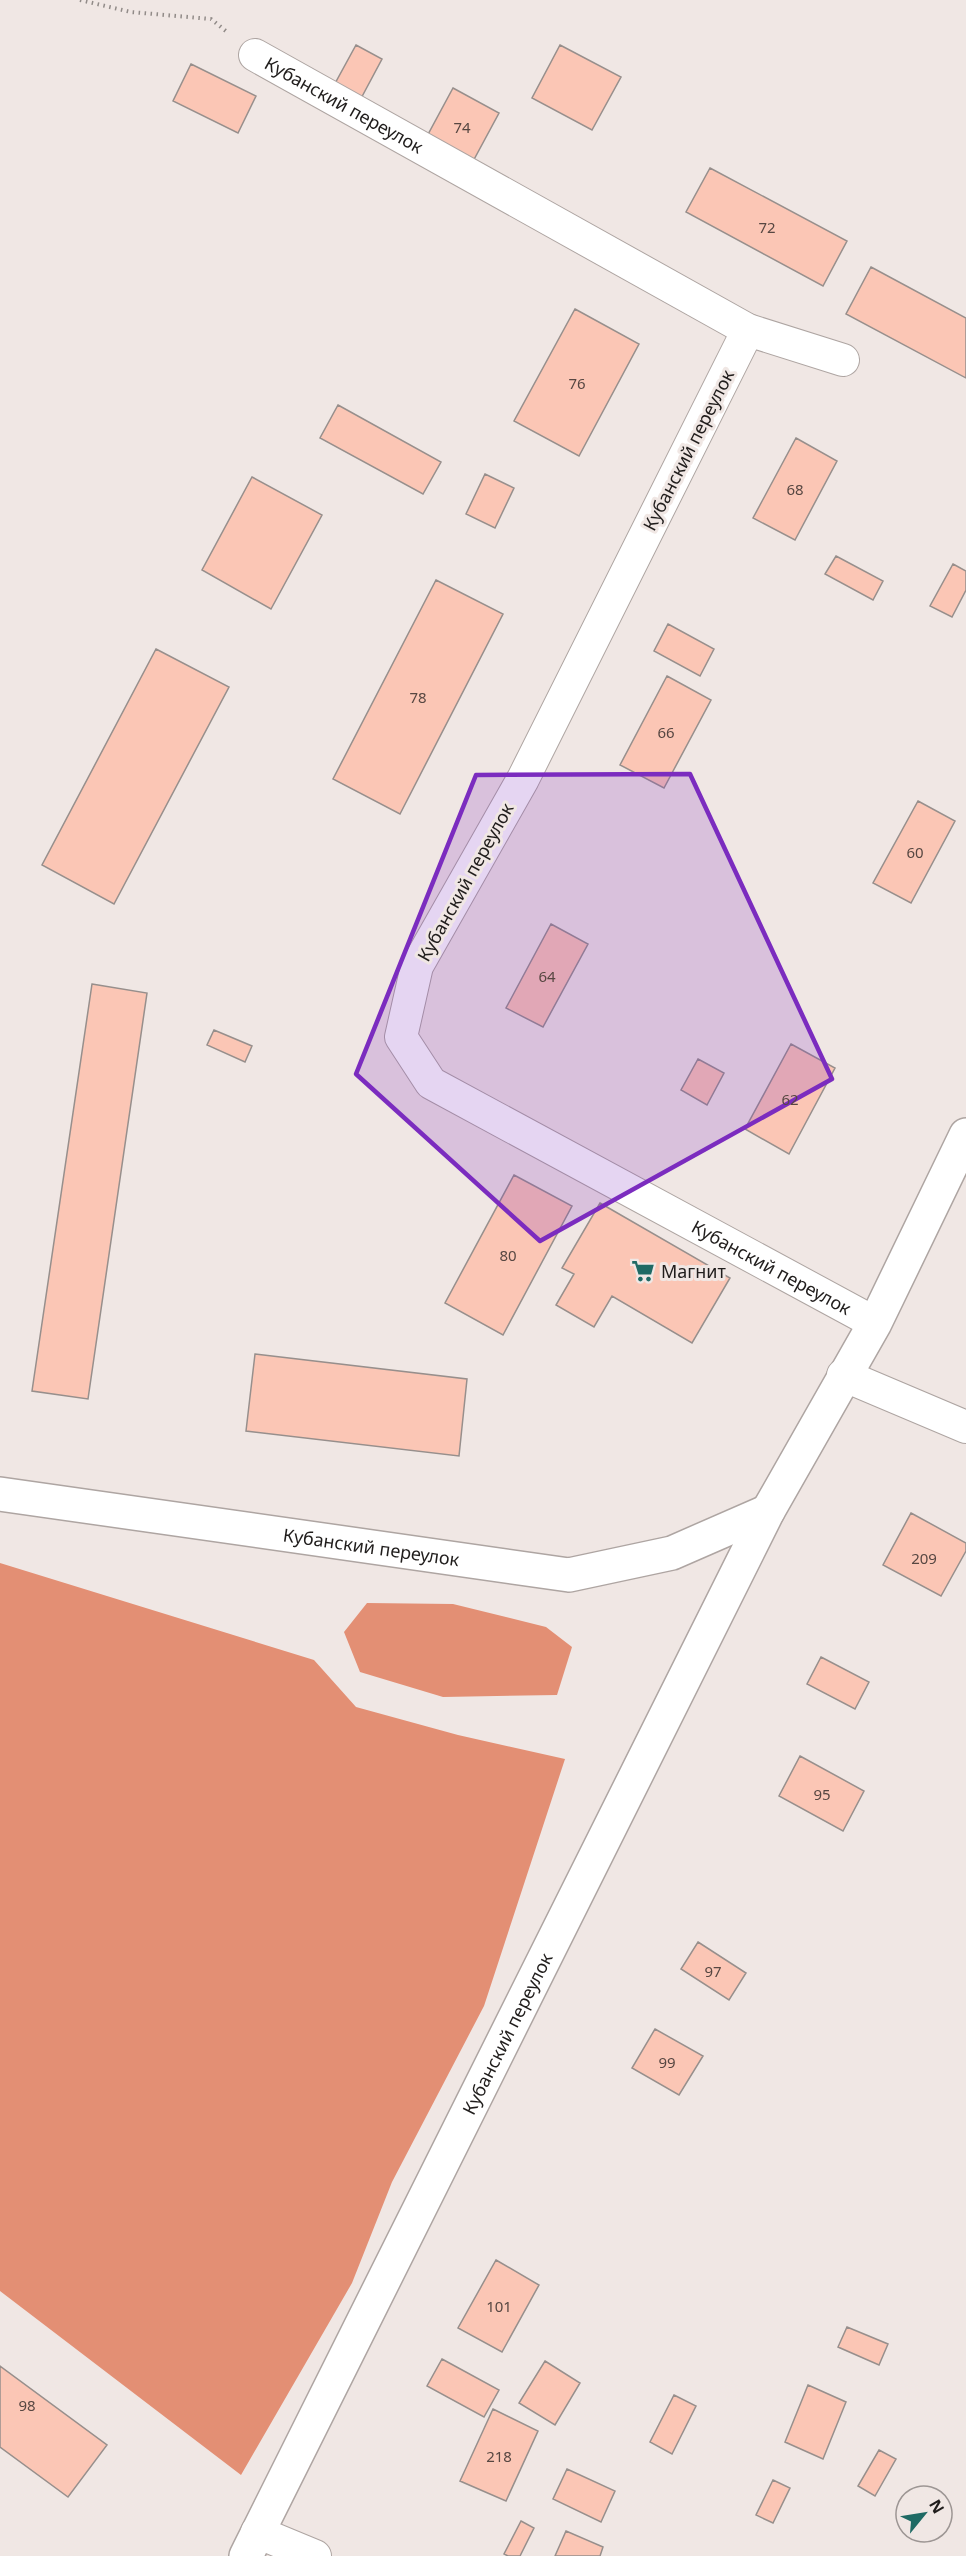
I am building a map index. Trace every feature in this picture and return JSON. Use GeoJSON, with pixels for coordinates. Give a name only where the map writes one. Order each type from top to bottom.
{"type":"FeatureCollection","features":[{"type":"Feature","properties":{"kind":"street","name":"Кубанский переулок"},"geometry":{"type":"LineString","coordinates":[[255,55],[748,330],[843,360]]}},
{"type":"Feature","properties":{"kind":"street","name":"Кубанский переулок"},"geometry":{"type":"LineString","coordinates":[[748,330],[523,779],[417,966],[401,1037],[431,1083],[874,1323]]}},
{"type":"Feature","properties":{"kind":"street","name":"Кубанский переулок"},"geometry":{"type":"LineString","coordinates":[[252,2544],[768,1511],[874,1323],[966,1135]]}},
{"type":"Feature","properties":{"kind":"street"},"geometry":{"type":"LineString","coordinates":[[843,1376],[966,1427]]}},
{"type":"Feature","properties":{"kind":"street","name":"Кубанский переулок"},"geometry":{"type":"LineString","coordinates":[[0,1494],[569,1575],[672,1553],[768,1511]]}},
{"type":"Feature","properties":{"kind":"street"},"geometry":{"type":"LineString","coordinates":[[252,2544],[315,2556]]}},
{"type":"Feature","properties":{"kind":"path"},"geometry":{"type":"LineString","coordinates":[[80,0],[131,12],[211,19],[255,55]]}},
{"type":"Feature","properties":{"kind":"highlighted area"},"geometry":{"type":"Polygon","coordinates":[[[690,774],[832,1079],[540,1241],[356,1074],[476,775],[690,774]]]}},
{"type":"Feature","properties":{"kind":"shaded area"},"geometry":{"type":"Polygon","coordinates":[[[0,1563],[314,1660],[356,1707],[458,1735],[565,1759],[484,2006],[392,2182],[352,2283],[241,2475],[0,2291],[0,1563]]]}},
{"type":"Feature","properties":{"kind":"shaded area"},"geometry":{"type":"Polygon","coordinates":[[[367,1603],[453,1604],[546,1627],[572,1647],[557,1695],[443,1697],[360,1672],[344,1632],[367,1603]]]}},
{"type":"Feature","properties":{"kind":"building"},"geometry":{"type":"Polygon","coordinates":[[[356,45],[382,59],[358,104],[332,89],[356,45]]]}},
{"type":"Feature","properties":{"kind":"building"},"geometry":{"type":"Polygon","coordinates":[[[560,45],[621,77],[592,130],[532,98],[560,45]]]}},
{"type":"Feature","properties":{"kind":"building"},"geometry":{"type":"Polygon","coordinates":[[[191,64],[256,96],[238,133],[173,101],[191,64]]]}},
{"type":"Feature","properties":{"kind":"building"},"geometry":{"type":"Polygon","coordinates":[[[453,88],[499,113],[471,165],[425,140],[453,88]]]}},
{"type":"Feature","properties":{"kind":"building"},"geometry":{"type":"Polygon","coordinates":[[[710,168],[847,241],[823,286],[686,212],[710,168]]]}},
{"type":"Feature","properties":{"kind":"building"},"geometry":{"type":"Polygon","coordinates":[[[871,267],[966,318],[966,378],[846,314],[871,267]]]}},
{"type":"Feature","properties":{"kind":"building"},"geometry":{"type":"Polygon","coordinates":[[[575,309],[639,344],[579,456],[514,421],[575,309]]]}},
{"type":"Feature","properties":{"kind":"building"},"geometry":{"type":"Polygon","coordinates":[[[338,405],[441,462],[423,494],[320,438],[338,405]]]}},
{"type":"Feature","properties":{"kind":"building"},"geometry":{"type":"Polygon","coordinates":[[[796,438],[837,461],[795,540],[753,518],[796,438]]]}},
{"type":"Feature","properties":{"kind":"building"},"geometry":{"type":"Polygon","coordinates":[[[485,474],[514,488],[495,528],[466,514],[485,474]]]}},
{"type":"Feature","properties":{"kind":"building"},"geometry":{"type":"Polygon","coordinates":[[[252,477],[322,515],[271,609],[202,570],[252,477]]]}},
{"type":"Feature","properties":{"kind":"building"},"geometry":{"type":"Polygon","coordinates":[[[836,556],[883,581],[873,600],[825,574],[836,556]]]}},
{"type":"Feature","properties":{"kind":"building"},"geometry":{"type":"Polygon","coordinates":[[[953,564],[966,571],[966,590],[952,617],[930,606],[953,564]]]}},
{"type":"Feature","properties":{"kind":"building"},"geometry":{"type":"Polygon","coordinates":[[[436,580],[503,614],[400,814],[333,779],[436,580]]]}},
{"type":"Feature","properties":{"kind":"building"},"geometry":{"type":"Polygon","coordinates":[[[668,624],[714,649],[700,676],[654,651],[668,624]]]}},
{"type":"Feature","properties":{"kind":"building"},"geometry":{"type":"Polygon","coordinates":[[[156,649],[229,687],[114,904],[42,865],[156,649]]]}},
{"type":"Feature","properties":{"kind":"building"},"geometry":{"type":"Polygon","coordinates":[[[667,676],[711,700],[664,788],[620,765],[667,676]]]}},
{"type":"Feature","properties":{"kind":"building"},"geometry":{"type":"Polygon","coordinates":[[[918,801],[955,821],[911,903],[873,883],[918,801]]]}},
{"type":"Feature","properties":{"kind":"building"},"geometry":{"type":"Polygon","coordinates":[[[551,924],[588,944],[543,1027],[506,1008],[551,924]]]}},
{"type":"Feature","properties":{"kind":"building"},"geometry":{"type":"Polygon","coordinates":[[[92,984],[147,993],[88,1399],[32,1391],[92,984]]]}},
{"type":"Feature","properties":{"kind":"building"},"geometry":{"type":"Polygon","coordinates":[[[214,1030],[252,1046],[245,1062],[207,1045],[214,1030]]]}},
{"type":"Feature","properties":{"kind":"building"},"geometry":{"type":"Polygon","coordinates":[[[791,1044],[835,1068],[789,1154],[745,1129],[791,1044]]]}},
{"type":"Feature","properties":{"kind":"building"},"geometry":{"type":"Polygon","coordinates":[[[698,1059],[724,1073],[707,1105],[681,1090],[698,1059]]]}},
{"type":"Feature","properties":{"kind":"building"},"geometry":{"type":"Polygon","coordinates":[[[514,1175],[572,1206],[503,1335],[445,1303],[514,1175]]]}},
{"type":"Feature","properties":{"kind":"building","name":"Магнит"},"geometry":{"type":"Polygon","coordinates":[[[600,1203],[730,1278],[692,1343],[612,1296],[594,1327],[556,1305],[574,1274],[562,1268],[600,1203]]]}},
{"type":"Feature","properties":{"kind":"building"},"geometry":{"type":"Polygon","coordinates":[[[255,1354],[467,1379],[459,1456],[246,1431],[255,1354]]]}},
{"type":"Feature","properties":{"kind":"building"},"geometry":{"type":"Polygon","coordinates":[[[911,1513],[966,1543],[966,1551],[941,1596],[883,1565],[911,1513]]]}},
{"type":"Feature","properties":{"kind":"building"},"geometry":{"type":"Polygon","coordinates":[[[821,1657],[869,1682],[855,1709],[807,1684],[821,1657]]]}},
{"type":"Feature","properties":{"kind":"building"},"geometry":{"type":"Polygon","coordinates":[[[800,1756],[864,1791],[843,1831],[779,1796],[800,1756]]]}},
{"type":"Feature","properties":{"kind":"building"},"geometry":{"type":"Polygon","coordinates":[[[698,1942],[746,1973],[729,2000],[681,1969],[698,1942]]]}},
{"type":"Feature","properties":{"kind":"building"},"geometry":{"type":"Polygon","coordinates":[[[655,2029],[703,2056],[679,2095],[632,2068],[655,2029]]]}},
{"type":"Feature","properties":{"kind":"building"},"geometry":{"type":"Polygon","coordinates":[[[496,2260],[539,2285],[502,2352],[458,2328],[496,2260]]]}},
{"type":"Feature","properties":{"kind":"building"},"geometry":{"type":"Polygon","coordinates":[[[847,2327],[888,2344],[879,2365],[838,2347],[847,2327]]]}},
{"type":"Feature","properties":{"kind":"building"},"geometry":{"type":"Polygon","coordinates":[[[442,2359],[499,2390],[484,2417],[427,2386],[442,2359]]]}},
{"type":"Feature","properties":{"kind":"building"},"geometry":{"type":"Polygon","coordinates":[[[545,2361],[580,2383],[555,2425],[519,2403],[545,2361]]]}},
{"type":"Feature","properties":{"kind":"building"},"geometry":{"type":"Polygon","coordinates":[[[0,2366],[107,2445],[68,2497],[0,2447],[0,2366]]]}},
{"type":"Feature","properties":{"kind":"building"},"geometry":{"type":"Polygon","coordinates":[[[808,2385],[846,2402],[823,2459],[785,2442],[808,2385]]]}},
{"type":"Feature","properties":{"kind":"building"},"geometry":{"type":"Polygon","coordinates":[[[674,2395],[696,2406],[672,2454],[650,2442],[674,2395]]]}},
{"type":"Feature","properties":{"kind":"building"},"geometry":{"type":"Polygon","coordinates":[[[493,2409],[538,2431],[506,2501],[460,2481],[493,2409]]]}},
{"type":"Feature","properties":{"kind":"building"},"geometry":{"type":"Polygon","coordinates":[[[879,2450],[896,2459],[875,2496],[858,2486],[879,2450]]]}},
{"type":"Feature","properties":{"kind":"building"},"geometry":{"type":"Polygon","coordinates":[[[567,2469],[615,2491],[601,2522],[553,2499],[567,2469]]]}},
{"type":"Feature","properties":{"kind":"building"},"geometry":{"type":"Polygon","coordinates":[[[773,2480],[790,2488],[773,2523],[756,2515],[773,2480]]]}},
{"type":"Feature","properties":{"kind":"building"},"geometry":{"type":"Polygon","coordinates":[[[521,2521],[534,2528],[520,2556],[508,2556],[504,2554],[521,2521]]]}},
{"type":"Feature","properties":{"kind":"building"},"geometry":{"type":"Polygon","coordinates":[[[566,2531],[603,2547],[600,2556],[555,2556],[566,2531]]]}},
{"type":"Feature","properties":{"kind":"place","name":"Магнит"},"geometry":{"type":"Point","coordinates":[643,1271]}}]}
